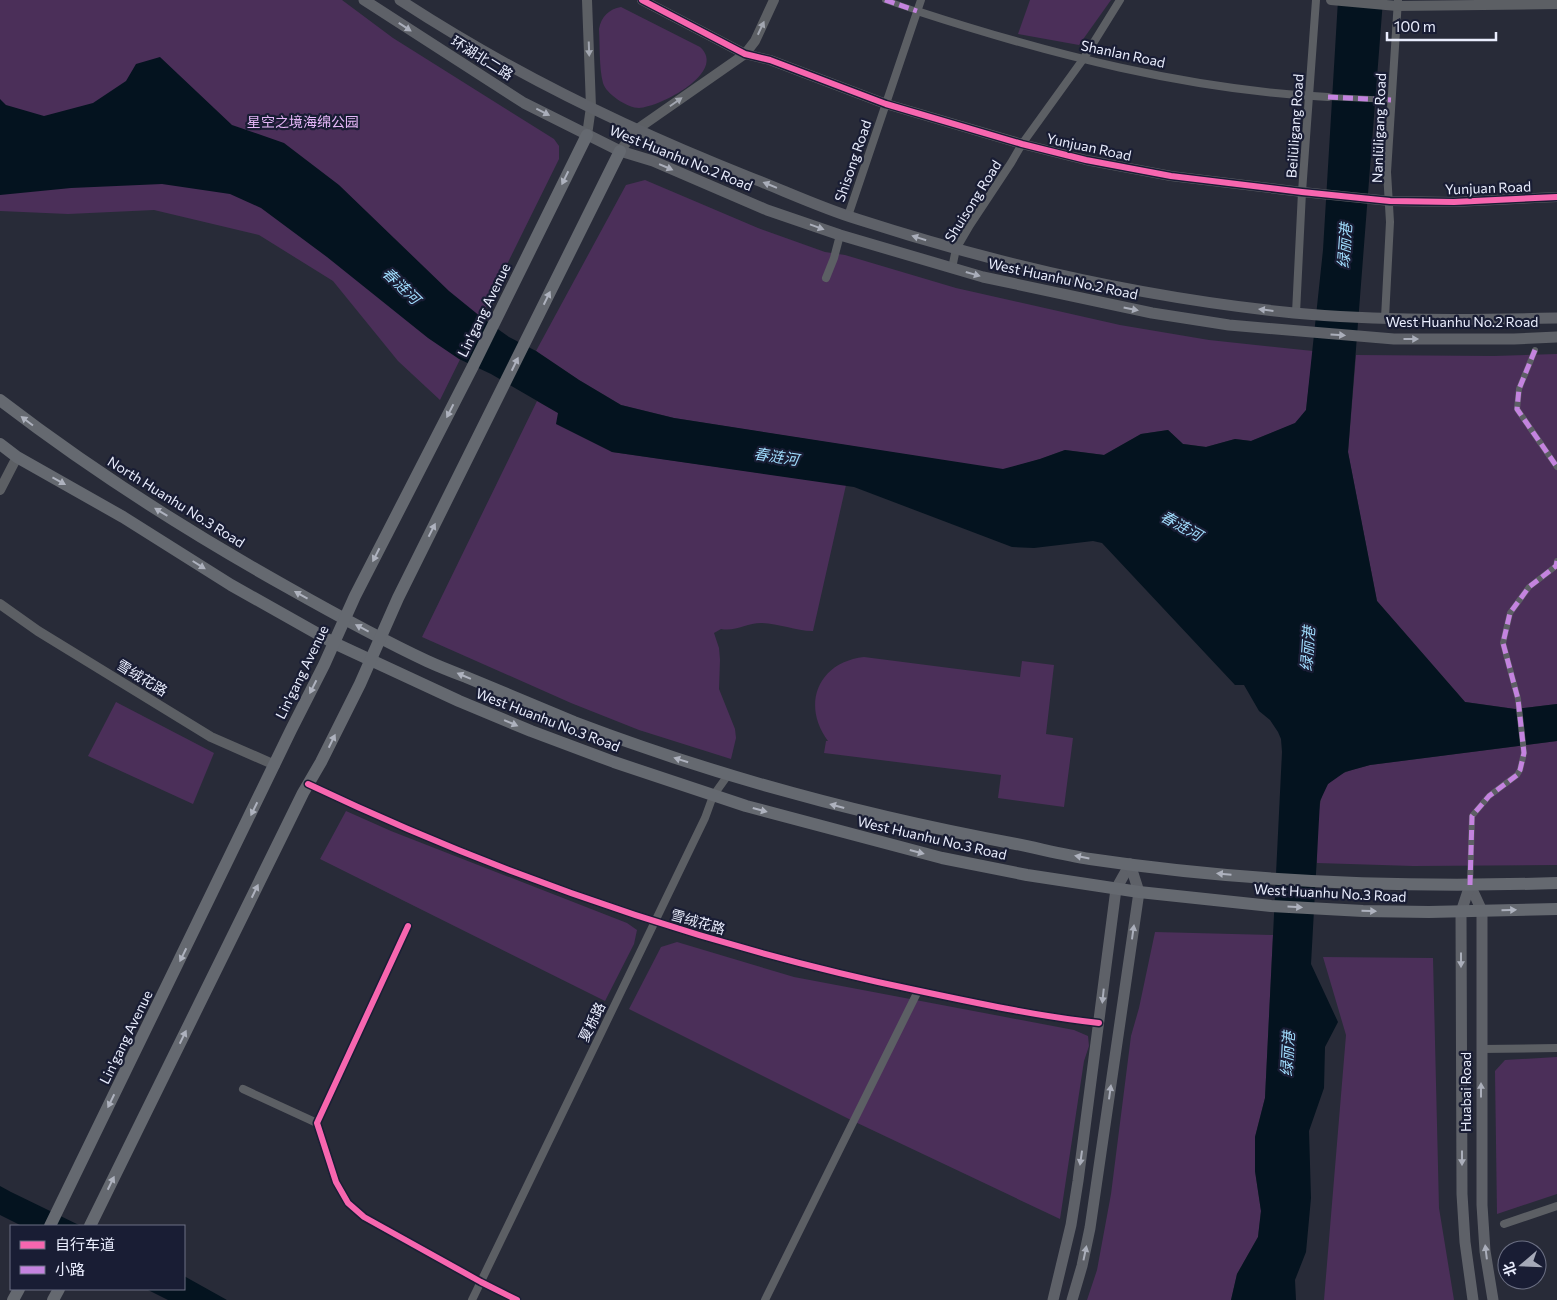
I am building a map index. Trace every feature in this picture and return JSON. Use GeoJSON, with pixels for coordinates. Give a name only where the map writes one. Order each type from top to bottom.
{"type":"FeatureCollection","features":[{"type":"Feature","properties":{"kind":"main road","name":"环湖北二路"},"geometry":{"type":"LineString","coordinates":[[364,0],[524,103],[587,134]]}},
{"type":"Feature","properties":{"kind":"main road","name":"环湖北二路"},"geometry":{"type":"LineString","coordinates":[[400,0],[505,64],[561,95],[591,107]]}},
{"type":"Feature","properties":{"kind":"main road","name":"West Huanhu No.2 Road"},"geometry":{"type":"LineString","coordinates":[[591,107],[688,153],[848,216],[1026,268],[1155,294],[1296,313],[1385,318],[1557,318]]}},
{"type":"Feature","properties":{"kind":"main road","name":"West Huanhu No.2 Road"},"geometry":{"type":"LineString","coordinates":[[587,134],[620,151],[653,161],[768,210],[840,235],[1031,289],[1152,313],[1229,325],[1313,333],[1362,337],[1456,339],[1557,337]]}},
{"type":"Feature","properties":{"kind":"main road","name":"Lin'gang Avenue"},"geometry":{"type":"LineString","coordinates":[[50,1225],[334,643],[344,618],[472,368],[587,134]]}},
{"type":"Feature","properties":{"kind":"main road"},"geometry":{"type":"LineString","coordinates":[[90,1225],[308,784],[321,762],[381,638],[402,589],[620,151]]}},
{"type":"Feature","properties":{"kind":"main road","name":"North Huanhu No.3 Road"},"geometry":{"type":"LineString","coordinates":[[0,400],[33,426],[133,495],[235,557],[344,618]]}},
{"type":"Feature","properties":{"kind":"main road"},"geometry":{"type":"LineString","coordinates":[[0,444],[17,457],[123,517],[230,584],[334,643]]}},
{"type":"Feature","properties":{"kind":"main road","name":"West Huanhu No.3 Road"},"geometry":{"type":"LineString","coordinates":[[344,618],[430,663],[624,741],[728,775],[858,811],[934,829],[1087,858],[1273,878],[1322,882],[1470,885],[1557,883]]}},
{"type":"Feature","properties":{"kind":"main road","name":"West Huanhu No.3 Road"},"geometry":{"type":"LineString","coordinates":[[334,643],[459,701],[531,731],[614,762],[713,796],[942,858],[1027,875],[1116,889],[1270,906],[1429,912],[1557,909]]}},
{"type":"Feature","properties":{"kind":"main road"},"geometry":{"type":"LineString","coordinates":[[1053,1300],[1073,1216],[1116,889],[1130,864]]}},
{"type":"Feature","properties":{"kind":"main road"},"geometry":{"type":"LineString","coordinates":[[1072,1300],[1090,1228],[1139,892],[1130,864]]}},
{"type":"Feature","properties":{"kind":"main road","name":"Huabai Road"},"geometry":{"type":"LineString","coordinates":[[1470,885],[1482,911],[1482,1205],[1485,1251],[1493,1300]]}},
{"type":"Feature","properties":{"kind":"main road","name":"Huabai Road"},"geometry":{"type":"LineString","coordinates":[[1470,885],[1461,912],[1462,1194],[1474,1300]]}},
{"type":"Feature","properties":{"kind":"street"},"geometry":{"type":"LineString","coordinates":[[587,0],[591,107],[587,134]]}},
{"type":"Feature","properties":{"kind":"street","name":"Yunjuan Road"},"geometry":{"type":"LineString","coordinates":[[642,0],[745,54],[770,60],[886,104],[1022,144],[1086,160],[1170,176],[1390,201],[1454,202],[1557,197]]}},
{"type":"Feature","properties":{"kind":"street"},"geometry":{"type":"LineString","coordinates":[[620,151],[636,130],[745,54],[755,41],[774,0]]}},
{"type":"Feature","properties":{"kind":"street"},"geometry":{"type":"LineString","coordinates":[[885,0],[917,11]]}},
{"type":"Feature","properties":{"kind":"street","name":"Shisong Road"},"geometry":{"type":"LineString","coordinates":[[848,216],[921,0]]}},
{"type":"Feature","properties":{"kind":"street","name":"Shuisong Road"},"geometry":{"type":"LineString","coordinates":[[952,268],[956,249],[1022,144],[1084,58],[1120,0]]}},
{"type":"Feature","properties":{"kind":"street","name":"Beilüligang Road"},"geometry":{"type":"LineString","coordinates":[[1296,313],[1302,192],[1316,0]]}},
{"type":"Feature","properties":{"kind":"street"},"geometry":{"type":"LineString","coordinates":[[1331,0],[1386,5],[1398,3],[1557,4]]}},
{"type":"Feature","properties":{"kind":"street","name":"Nanlüligang Road"},"geometry":{"type":"LineString","coordinates":[[1385,318],[1390,222],[1387,172],[1398,3]]}},
{"type":"Feature","properties":{"kind":"street","name":"Shanlan Road"},"geometry":{"type":"LineString","coordinates":[[917,11],[1016,42],[1133,70],[1190,80],[1328,97]]}},
{"type":"Feature","properties":{"kind":"street"},"geometry":{"type":"LineString","coordinates":[[1328,97],[1391,100]]}},
{"type":"Feature","properties":{"kind":"street"},"geometry":{"type":"LineString","coordinates":[[826,278],[840,235]]}},
{"type":"Feature","properties":{"kind":"street"},"geometry":{"type":"LineString","coordinates":[[1535,350],[1519,389],[1516,409],[1557,467]]}},
{"type":"Feature","properties":{"kind":"street"},"geometry":{"type":"LineString","coordinates":[[0,490],[17,457]]}},
{"type":"Feature","properties":{"kind":"street"},"geometry":{"type":"LineString","coordinates":[[1470,885],[1472,816],[1489,796],[1517,775],[1524,753],[1518,700],[1503,643],[1510,613],[1529,588],[1556,566],[1557,561]]}},
{"type":"Feature","properties":{"kind":"street","name":"雪绒花路"},"geometry":{"type":"LineString","coordinates":[[0,604],[38,630],[212,737],[275,765]]}},
{"type":"Feature","properties":{"kind":"street","name":"夏栎路"},"geometry":{"type":"LineString","coordinates":[[472,1300],[705,818],[713,796],[728,775]]}},
{"type":"Feature","properties":{"kind":"street","name":"雪绒花路"},"geometry":{"type":"LineString","coordinates":[[308,784],[462,851],[543,883],[654,922],[799,964],[986,1006],[1099,1023]]}},
{"type":"Feature","properties":{"kind":"street"},"geometry":{"type":"LineString","coordinates":[[408,926],[317,1123],[336,1182],[348,1203],[364,1217],[517,1300]]}},
{"type":"Feature","properties":{"kind":"street"},"geometry":{"type":"LineString","coordinates":[[765,1300],[918,991]]}},
{"type":"Feature","properties":{"kind":"street"},"geometry":{"type":"LineString","coordinates":[[1481,1049],[1557,1048]]}},
{"type":"Feature","properties":{"kind":"street"},"geometry":{"type":"LineString","coordinates":[[243,1089],[317,1123]]}},
{"type":"Feature","properties":{"kind":"street"},"geometry":{"type":"LineString","coordinates":[[1504,1224],[1557,1206]]}},
{"type":"Feature","properties":{"kind":"green space","name":"星空之境海绵公园"},"geometry":{"type":"Polygon","coordinates":[[[0,0],[342,0],[393,38],[554,139],[559,146],[559,159],[440,400],[398,361],[333,281],[259,235],[154,210],[68,214],[0,211],[0,0]]]}},
{"type":"Feature","properties":{"kind":"green space"},"geometry":{"type":"Polygon","coordinates":[[[1030,0],[1111,0],[1079,45],[1018,34],[1030,0]]]}},
{"type":"Feature","properties":{"kind":"green space"},"geometry":{"type":"Polygon","coordinates":[[[621,7],[700,47],[706,57],[705,67],[699,77],[675,95],[661,102],[639,108],[624,103],[608,92],[603,83],[600,64],[599,29],[606,14],[621,7]]]}},
{"type":"Feature","properties":{"kind":"green space"},"geometry":{"type":"Polygon","coordinates":[[[645,180],[758,228],[825,252],[845,255],[956,288],[1120,325],[1209,340],[1313,351],[1306,410],[1296,423],[1251,441],[1235,439],[1206,447],[1183,444],[1168,430],[1141,434],[1104,455],[1065,450],[1003,470],[674,418],[621,405],[536,351],[626,185],[645,180]]]}},
{"type":"Feature","properties":{"kind":"green space"},"geometry":{"type":"Polygon","coordinates":[[[1557,354],[1557,704],[1515,709],[1465,702],[1377,601],[1348,452],[1356,355],[1494,356],[1557,354]]]}},
{"type":"Feature","properties":{"kind":"green space"},"geometry":{"type":"Polygon","coordinates":[[[537,401],[558,413],[612,452],[846,485],[813,631],[761,623],[726,630],[721,629],[714,633],[719,648],[719,689],[735,729],[736,738],[731,759],[639,730],[571,703],[422,637],[537,401]]]}},
{"type":"Feature","properties":{"kind":"green space"},"geometry":{"type":"Polygon","coordinates":[[[864,657],[1020,677],[1022,661],[1054,665],[1046,734],[1073,738],[1064,807],[998,798],[1001,775],[824,753],[826,741],[828,741],[820,727],[815,700],[819,687],[825,676],[835,667],[864,657]]]}},
{"type":"Feature","properties":{"kind":"green space"},"geometry":{"type":"Polygon","coordinates":[[[116,702],[214,753],[193,804],[88,756],[116,702]]]}},
{"type":"Feature","properties":{"kind":"green space"},"geometry":{"type":"Polygon","coordinates":[[[1557,741],[1557,865],[1413,866],[1317,863],[1318,822],[1321,800],[1328,784],[1342,774],[1370,765],[1557,741]]]}},
{"type":"Feature","properties":{"kind":"green space"},"geometry":{"type":"Polygon","coordinates":[[[346,811],[391,831],[627,923],[637,930],[634,944],[605,1001],[320,859],[346,811]]]}},
{"type":"Feature","properties":{"kind":"green space"},"geometry":{"type":"Polygon","coordinates":[[[1155,932],[1273,935],[1265,1098],[1255,1137],[1255,1171],[1261,1211],[1258,1237],[1237,1274],[1231,1300],[1087,1300],[1097,1270],[1111,1194],[1131,1036],[1155,932]]]}},
{"type":"Feature","properties":{"kind":"green space"},"geometry":{"type":"Polygon","coordinates":[[[677,942],[794,977],[1074,1030],[1088,1036],[1089,1046],[1084,1061],[1060,1219],[851,1120],[629,1009],[661,947],[677,942]]]}},
{"type":"Feature","properties":{"kind":"green space"},"geometry":{"type":"Polygon","coordinates":[[[1323,957],[1433,958],[1439,1208],[1454,1300],[1324,1300],[1346,1035],[1323,957]]]}},
{"type":"Feature","properties":{"kind":"green space"},"geometry":{"type":"Polygon","coordinates":[[[1557,1057],[1557,1194],[1497,1214],[1495,1071],[1505,1060],[1557,1057]]]}},
{"type":"Feature","properties":{"kind":"water"},"geometry":{"type":"Polygon","coordinates":[[[1338,0],[1383,0],[1348,452],[1377,601],[1465,702],[1515,709],[1557,704],[1557,741],[1370,765],[1345,772],[1328,784],[1320,801],[1311,964],[1338,1022],[1325,1047],[1324,1088],[1309,1131],[1311,1198],[1306,1252],[1295,1280],[1296,1300],[1231,1300],[1237,1274],[1258,1237],[1261,1211],[1255,1171],[1255,1137],[1265,1098],[1282,752],[1281,739],[1270,720],[1259,711],[1244,685],[1235,685],[1102,543],[1093,541],[1034,548],[1012,547],[854,487],[612,452],[556,424],[558,413],[491,374],[459,359],[428,338],[327,257],[261,208],[230,194],[162,184],[71,188],[0,195],[0,99],[6,105],[44,116],[93,103],[126,81],[136,64],[160,57],[232,125],[284,143],[339,185],[449,291],[481,317],[509,337],[536,351],[621,405],[674,418],[1003,469],[1065,450],[1104,455],[1141,434],[1168,430],[1183,444],[1206,447],[1235,439],[1251,441],[1295,423],[1306,410],[1323,250],[1338,0]]]}},
{"type":"Feature","properties":{"kind":"water"},"geometry":{"type":"Polygon","coordinates":[[[0,1186],[79,1225],[20,1225],[0,1215],[0,1186]]]}},
{"type":"Feature","properties":{"kind":"water"},"geometry":{"type":"Polygon","coordinates":[[[185,1277],[227,1300],[168,1300],[148,1290],[185,1290],[185,1277]]]}},
{"type":"Feature","properties":{"kind":"marked path"},"geometry":{"type":"LineString","coordinates":[[885,0],[917,11]]}},
{"type":"Feature","properties":{"kind":"marked path"},"geometry":{"type":"LineString","coordinates":[[1328,97],[1391,100]]}},
{"type":"Feature","properties":{"kind":"marked path"},"geometry":{"type":"LineString","coordinates":[[1535,350],[1519,389],[1517,409],[1557,467]]}},
{"type":"Feature","properties":{"kind":"marked path"},"geometry":{"type":"LineString","coordinates":[[1470,885],[1472,816],[1489,796],[1517,775],[1524,753],[1518,699],[1503,643],[1510,613],[1529,587],[1556,566],[1557,561]]}},
{"type":"Feature","properties":{"kind":"cycle path"},"geometry":{"type":"LineString","coordinates":[[642,0],[745,54],[770,60],[886,104],[1022,144],[1086,160],[1171,176],[1390,201],[1454,202],[1557,197]]}},
{"type":"Feature","properties":{"kind":"cycle path"},"geometry":{"type":"LineString","coordinates":[[308,784],[455,849],[530,878],[682,930],[759,952],[915,990],[1030,1013],[1099,1023]]}},
{"type":"Feature","properties":{"kind":"cycle path"},"geometry":{"type":"LineString","coordinates":[[408,926],[317,1123],[336,1182],[348,1203],[364,1217],[517,1300]]}},
{"type":"Feature","properties":{"kind":"water label","name":"绿丽港"},"geometry":{"type":"Point","coordinates":[1345,246]}},
{"type":"Feature","properties":{"kind":"water label","name":"春涟河"},"geometry":{"type":"Point","coordinates":[401,286]}},
{"type":"Feature","properties":{"kind":"water label","name":"春涟河"},"geometry":{"type":"Point","coordinates":[776,457]}},
{"type":"Feature","properties":{"kind":"water label","name":"春涟河"},"geometry":{"type":"Point","coordinates":[1181,526]}},
{"type":"Feature","properties":{"kind":"water label","name":"绿丽港"},"geometry":{"type":"Point","coordinates":[1308,649]}},
{"type":"Feature","properties":{"kind":"water label","name":"绿丽港"},"geometry":{"type":"Point","coordinates":[1288,1054]}}]}
